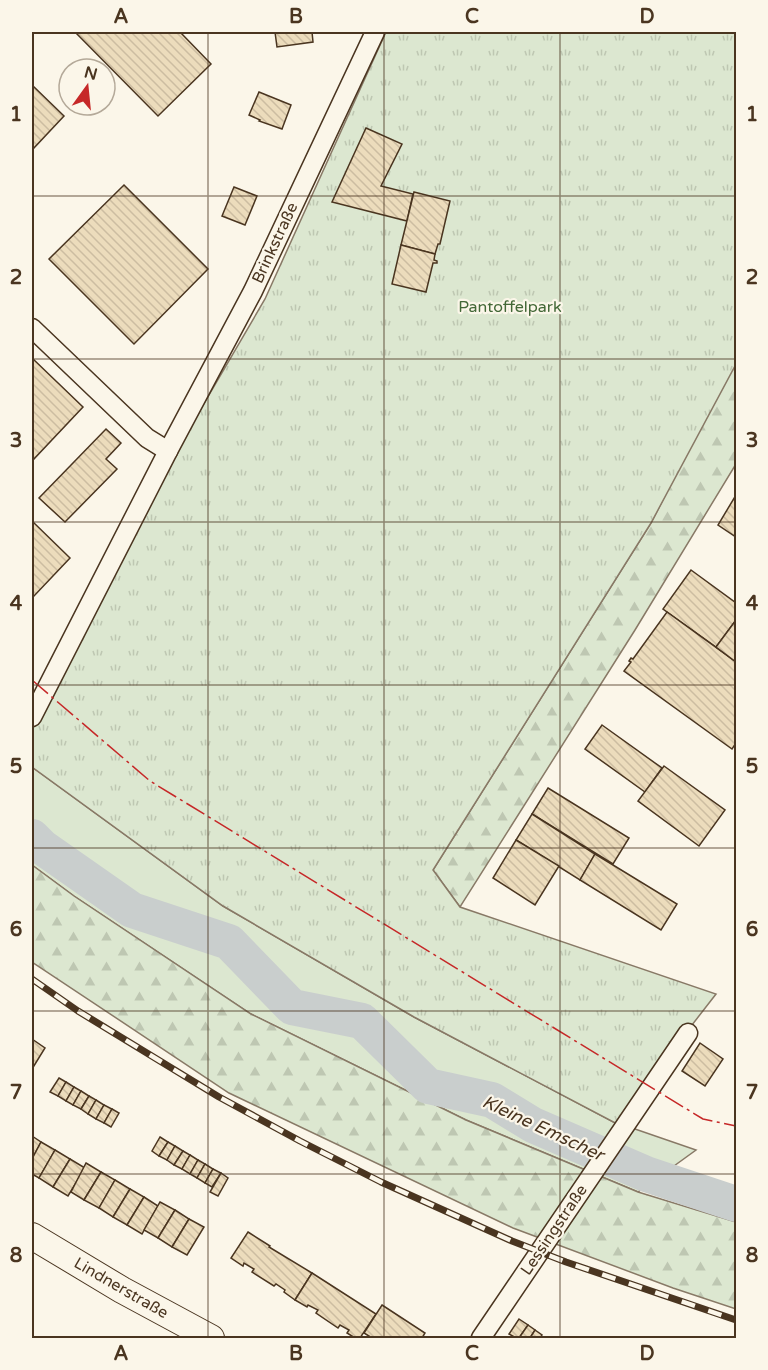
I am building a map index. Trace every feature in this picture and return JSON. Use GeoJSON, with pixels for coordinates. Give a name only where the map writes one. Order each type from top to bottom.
{"type":"FeatureCollection","features":[{"type":"Feature","properties":{"kind":"street","name":"Brinkstraße"},"geometry":{"type":"LineString","coordinates":[[32,717],[253,291],[375,32]]}},
{"type":"Feature","properties":{"kind":"street"},"geometry":{"type":"LineString","coordinates":[[32,328],[147,438],[168,451]]}},
{"type":"Feature","properties":{"kind":"street","name":"Lessingstraße"},"geometry":{"type":"LineString","coordinates":[[481,1338],[688,1033]]}},
{"type":"Feature","properties":{"kind":"street","name":"Lindnerstraße"},"geometry":{"type":"LineString","coordinates":[[32,1236],[122,1290],[211,1338]]}},
{"type":"Feature","properties":{"kind":"green space","name":"Pantoffelpark"},"geometry":{"type":"Polygon","coordinates":[[[386,32],[736,32],[736,364],[651,523],[433,870],[460,907],[716,994],[647,1083],[621,1126],[414,1017],[223,906],[32,767],[32,725],[158,482],[265,299],[386,32]]]}},
{"type":"Feature","properties":{"kind":"green space"},"geometry":{"type":"Polygon","coordinates":[[[736,357],[736,464],[635,630],[460,907],[433,870],[651,523],[736,357]]]}},
{"type":"Feature","properties":{"kind":"green space"},"geometry":{"type":"Polygon","coordinates":[[[32,767],[223,906],[414,1017],[621,1126],[696,1150],[638,1192],[466,1120],[251,1014],[74,896],[32,865],[32,767]]]}},
{"type":"Feature","properties":{"kind":"green space"},"geometry":{"type":"Polygon","coordinates":[[[32,865],[74,896],[251,1014],[466,1120],[638,1192],[736,1222],[736,1309],[513,1228],[229,1093],[32,962],[32,865]]]}},
{"type":"Feature","properties":{"kind":"building"},"geometry":{"type":"Polygon","coordinates":[[[75,32],[180,32],[211,64],[158,116],[117,75],[117,57],[100,57],[75,32]]]}},
{"type":"Feature","properties":{"kind":"building"},"geometry":{"type":"Polygon","coordinates":[[[275,32],[312,32],[313,42],[277,47],[275,32]]]}},
{"type":"Feature","properties":{"kind":"building"},"geometry":{"type":"Polygon","coordinates":[[[32,85],[57,109],[57,117],[63,117],[32,150],[32,85]]]}},
{"type":"Feature","properties":{"kind":"building"},"geometry":{"type":"Polygon","coordinates":[[[259,92],[291,105],[282,129],[249,115],[259,92]]]}},
{"type":"Feature","properties":{"kind":"building"},"geometry":{"type":"Polygon","coordinates":[[[366,128],[402,144],[381,186],[413,194],[407,221],[332,202],[366,128]]]}},
{"type":"Feature","properties":{"kind":"building"},"geometry":{"type":"Polygon","coordinates":[[[124,185],[208,269],[134,344],[49,259],[124,185]]]}},
{"type":"Feature","properties":{"kind":"building"},"geometry":{"type":"Polygon","coordinates":[[[234,187],[257,196],[245,225],[222,216],[234,187]]]}},
{"type":"Feature","properties":{"kind":"building"},"geometry":{"type":"Polygon","coordinates":[[[414,192],[450,201],[440,244],[435,254],[401,245],[414,192]]]}},
{"type":"Feature","properties":{"kind":"building"},"geometry":{"type":"Polygon","coordinates":[[[401,245],[435,254],[434,260],[437,263],[433,263],[426,292],[392,284],[401,245]]]}},
{"type":"Feature","properties":{"kind":"building"},"geometry":{"type":"Polygon","coordinates":[[[32,358],[83,407],[32,461],[32,358]]]}},
{"type":"Feature","properties":{"kind":"building"},"geometry":{"type":"Polygon","coordinates":[[[106,429],[121,443],[106,459],[117,469],[65,522],[39,498],[106,429]]]}},
{"type":"Feature","properties":{"kind":"building"},"geometry":{"type":"Polygon","coordinates":[[[736,495],[736,537],[718,525],[736,495]]]}},
{"type":"Feature","properties":{"kind":"building"},"geometry":{"type":"Polygon","coordinates":[[[32,521],[70,558],[34,596],[32,594],[32,521]]]}},
{"type":"Feature","properties":{"kind":"building"},"geometry":{"type":"Polygon","coordinates":[[[691,570],[736,603],[736,620],[716,647],[663,609],[691,570]]]}},
{"type":"Feature","properties":{"kind":"building"},"geometry":{"type":"Polygon","coordinates":[[[667,612],[736,662],[736,743],[732,749],[624,671],[631,662],[629,661],[631,658],[633,659],[667,612]]]}},
{"type":"Feature","properties":{"kind":"building"},"geometry":{"type":"Polygon","coordinates":[[[736,620],[736,662],[716,647],[736,620]]]}},
{"type":"Feature","properties":{"kind":"building"},"geometry":{"type":"Polygon","coordinates":[[[602,725],[662,768],[645,792],[585,749],[602,725]]]}},
{"type":"Feature","properties":{"kind":"building"},"geometry":{"type":"Polygon","coordinates":[[[664,766],[725,810],[699,846],[638,801],[664,766]]]}},
{"type":"Feature","properties":{"kind":"building"},"geometry":{"type":"Polygon","coordinates":[[[548,788],[629,838],[613,864],[532,814],[548,788]]]}},
{"type":"Feature","properties":{"kind":"building"},"geometry":{"type":"Polygon","coordinates":[[[532,814],[595,854],[580,880],[516,840],[532,814]]]}},
{"type":"Feature","properties":{"kind":"building"},"geometry":{"type":"Polygon","coordinates":[[[516,840],[559,866],[535,905],[493,878],[516,840]]]}},
{"type":"Feature","properties":{"kind":"building"},"geometry":{"type":"Polygon","coordinates":[[[595,854],[677,904],[661,930],[580,880],[595,854]]]}},
{"type":"Feature","properties":{"kind":"building"},"geometry":{"type":"Polygon","coordinates":[[[32,1039],[45,1048],[32,1069],[32,1039]]]}},
{"type":"Feature","properties":{"kind":"building"},"geometry":{"type":"Polygon","coordinates":[[[700,1043],[723,1059],[705,1086],[682,1071],[700,1043]]]}},
{"type":"Feature","properties":{"kind":"building"},"geometry":{"type":"Polygon","coordinates":[[[59,1078],[66,1082],[58,1096],[50,1092],[59,1078]]]}},
{"type":"Feature","properties":{"kind":"building"},"geometry":{"type":"Polygon","coordinates":[[[66,1082],[74,1087],[66,1101],[58,1096],[66,1082]]]}},
{"type":"Feature","properties":{"kind":"building"},"geometry":{"type":"Polygon","coordinates":[[[74,1087],[81,1091],[73,1105],[66,1101],[74,1087]]]}},
{"type":"Feature","properties":{"kind":"building"},"geometry":{"type":"Polygon","coordinates":[[[81,1091],[89,1096],[81,1109],[73,1105],[81,1091]]]}},
{"type":"Feature","properties":{"kind":"building"},"geometry":{"type":"Polygon","coordinates":[[[89,1096],[96,1100],[88,1114],[81,1109],[89,1096]]]}},
{"type":"Feature","properties":{"kind":"building"},"geometry":{"type":"Polygon","coordinates":[[[96,1100],[104,1105],[96,1119],[88,1114],[96,1100]]]}},
{"type":"Feature","properties":{"kind":"building"},"geometry":{"type":"Polygon","coordinates":[[[104,1105],[112,1109],[104,1123],[96,1119],[104,1105]]]}},
{"type":"Feature","properties":{"kind":"building"},"geometry":{"type":"Polygon","coordinates":[[[112,1109],[119,1113],[111,1127],[104,1123],[112,1109]]]}},
{"type":"Feature","properties":{"kind":"building"},"geometry":{"type":"Polygon","coordinates":[[[32,1136],[41,1142],[32,1159],[32,1136]]]}},
{"type":"Feature","properties":{"kind":"building"},"geometry":{"type":"Polygon","coordinates":[[[160,1137],[168,1142],[159,1156],[152,1151],[160,1137]]]}},
{"type":"Feature","properties":{"kind":"building"},"geometry":{"type":"Polygon","coordinates":[[[41,1142],[55,1150],[39,1178],[32,1174],[32,1159],[41,1142]]]}},
{"type":"Feature","properties":{"kind":"building"},"geometry":{"type":"Polygon","coordinates":[[[168,1142],[175,1146],[167,1160],[159,1156],[168,1142]]]}},
{"type":"Feature","properties":{"kind":"building"},"geometry":{"type":"Polygon","coordinates":[[[175,1146],[183,1151],[174,1165],[167,1160],[175,1146]]]}},
{"type":"Feature","properties":{"kind":"building"},"geometry":{"type":"Polygon","coordinates":[[[55,1150],[70,1159],[53,1187],[39,1178],[55,1150]]]}},
{"type":"Feature","properties":{"kind":"building"},"geometry":{"type":"Polygon","coordinates":[[[183,1151],[190,1155],[182,1169],[174,1165],[183,1151]]]}},
{"type":"Feature","properties":{"kind":"building"},"geometry":{"type":"Polygon","coordinates":[[[190,1155],[198,1160],[190,1174],[182,1169],[190,1155]]]}},
{"type":"Feature","properties":{"kind":"building"},"geometry":{"type":"Polygon","coordinates":[[[70,1159],[85,1168],[68,1196],[53,1187],[70,1159]]]}},
{"type":"Feature","properties":{"kind":"building"},"geometry":{"type":"Polygon","coordinates":[[[198,1160],[205,1164],[197,1178],[190,1174],[198,1160]]]}},
{"type":"Feature","properties":{"kind":"building"},"geometry":{"type":"Polygon","coordinates":[[[86,1163],[101,1172],[84,1200],[71,1192],[86,1163]]]}},
{"type":"Feature","properties":{"kind":"building"},"geometry":{"type":"Polygon","coordinates":[[[205,1164],[213,1169],[205,1183],[197,1178],[205,1164]]]}},
{"type":"Feature","properties":{"kind":"building"},"geometry":{"type":"Polygon","coordinates":[[[213,1169],[221,1173],[212,1187],[205,1183],[213,1169]]]}},
{"type":"Feature","properties":{"kind":"building"},"geometry":{"type":"Polygon","coordinates":[[[101,1172],[115,1180],[99,1208],[84,1200],[101,1172]]]}},
{"type":"Feature","properties":{"kind":"building"},"geometry":{"type":"Polygon","coordinates":[[[221,1173],[228,1178],[218,1196],[210,1192],[221,1173]]]}},
{"type":"Feature","properties":{"kind":"building"},"geometry":{"type":"Polygon","coordinates":[[[115,1180],[130,1189],[113,1217],[99,1208],[115,1180]]]}},
{"type":"Feature","properties":{"kind":"building"},"geometry":{"type":"Polygon","coordinates":[[[130,1189],[144,1197],[127,1225],[113,1217],[130,1189]]]}},
{"type":"Feature","properties":{"kind":"building"},"geometry":{"type":"Polygon","coordinates":[[[144,1197],[158,1206],[142,1234],[127,1225],[144,1197]]]}},
{"type":"Feature","properties":{"kind":"building"},"geometry":{"type":"Polygon","coordinates":[[[160,1202],[175,1210],[158,1238],[144,1230],[160,1202]]]}},
{"type":"Feature","properties":{"kind":"building"},"geometry":{"type":"Polygon","coordinates":[[[175,1210],[189,1219],[172,1247],[158,1238],[175,1210]]]}},
{"type":"Feature","properties":{"kind":"building"},"geometry":{"type":"Polygon","coordinates":[[[189,1219],[204,1227],[187,1255],[172,1247],[189,1219]]]}},
{"type":"Feature","properties":{"kind":"building"},"geometry":{"type":"Polygon","coordinates":[[[248,1232],[312,1273],[295,1300],[276,1284],[274,1286],[252,1272],[254,1269],[244,1263],[243,1266],[231,1258],[248,1232]]]}},
{"type":"Feature","properties":{"kind":"building"},"geometry":{"type":"Polygon","coordinates":[[[312,1273],[376,1314],[360,1338],[347,1333],[349,1330],[340,1325],[338,1328],[316,1313],[318,1310],[295,1300],[312,1273]]]}},
{"type":"Feature","properties":{"kind":"building"},"geometry":{"type":"Polygon","coordinates":[[[382,1305],[425,1333],[422,1338],[372,1338],[364,1333],[382,1305]]]}},
{"type":"Feature","properties":{"kind":"building"},"geometry":{"type":"Polygon","coordinates":[[[519,1319],[528,1325],[519,1338],[516,1338],[509,1334],[519,1319]]]}},
{"type":"Feature","properties":{"kind":"building"},"geometry":{"type":"Polygon","coordinates":[[[528,1325],[535,1330],[530,1338],[519,1338],[528,1325]]]}},
{"type":"Feature","properties":{"kind":"building"},"geometry":{"type":"Polygon","coordinates":[[[535,1330],[542,1335],[540,1338],[530,1338],[535,1330]]]}},
{"type":"Feature","properties":{"kind":"waterway","name":"Kleine Emscher"},"geometry":{"type":"LineString","coordinates":[[32,837],[42,847],[132,910],[229,942],[292,1007],[362,1021],[428,1086],[492,1100],[533,1125],[646,1174],[736,1204]]}},
{"type":"Feature","properties":{"kind":"railway"},"geometry":{"type":"LineString","coordinates":[[32,979],[78,1011],[219,1097],[381,1182],[512,1241],[566,1262],[736,1320]]}},
{"type":"Feature","properties":{"kind":"power"},"geometry":{"type":"LineString","coordinates":[[32,680],[150,781],[703,1119],[736,1126]]}}]}
